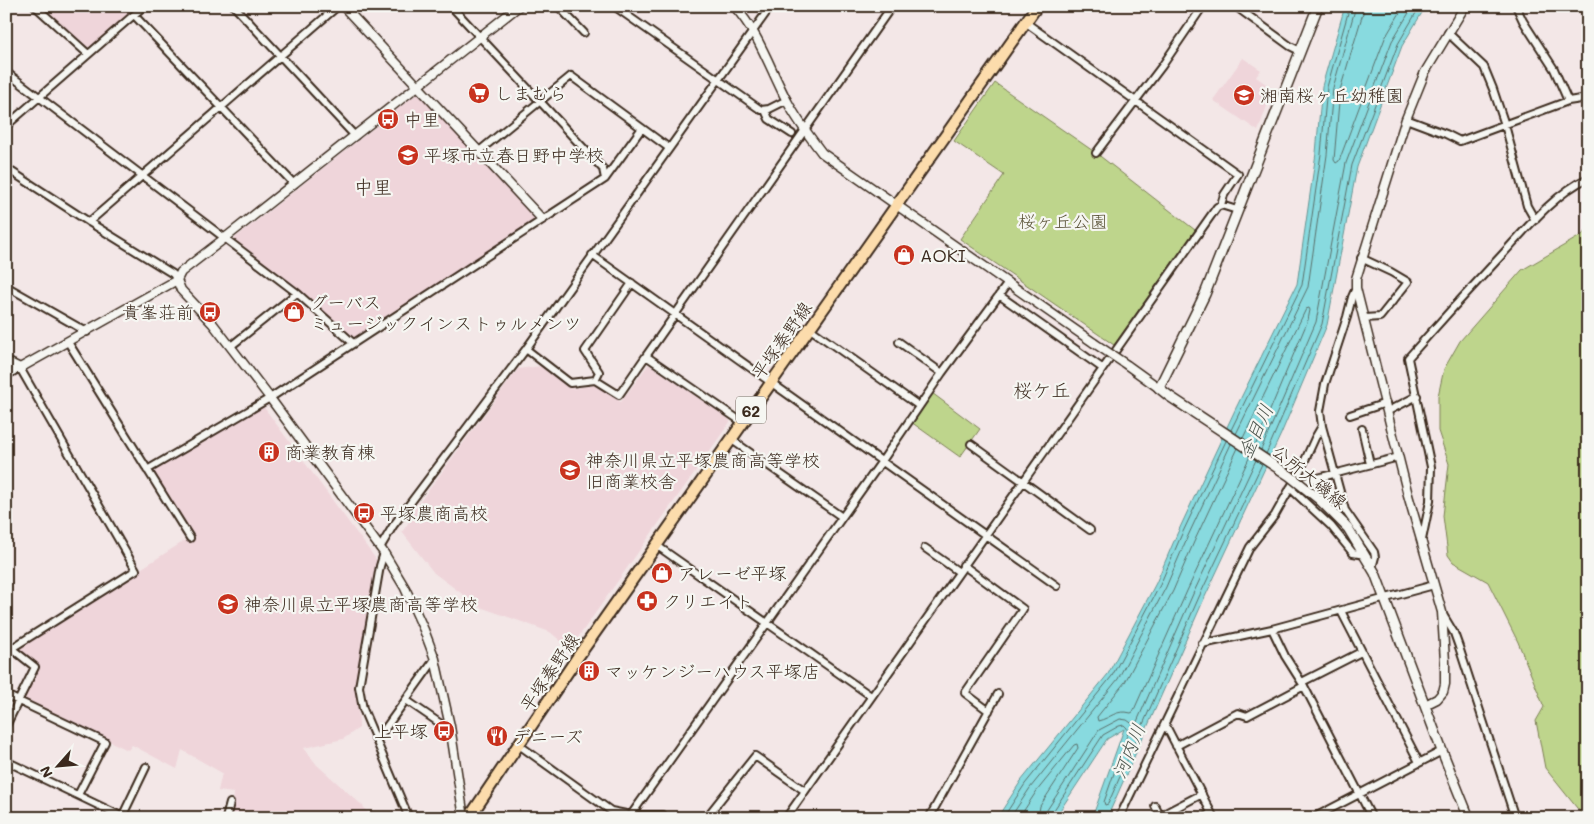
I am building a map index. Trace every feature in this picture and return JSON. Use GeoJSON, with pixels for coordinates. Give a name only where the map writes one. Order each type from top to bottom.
{"type":"FeatureCollection","features":[{"type":"Feature","properties":{"kind":"main road","name":"平塚秦野線"},"geometry":{"type":"LineString","coordinates":[[469,818],[577,658],[732,440],[742,422],[1037,6]]}},
{"type":"Feature","properties":{"kind":"main road"},"geometry":{"type":"LineString","coordinates":[[1159,388],[1205,294],[1318,6]]}},
{"type":"Feature","properties":{"kind":"main road","name":"公所大磯線"},"geometry":{"type":"LineString","coordinates":[[1159,388],[1290,476],[1320,500],[1348,528],[1365,555],[1386,598],[1442,751],[1469,818]]}},
{"type":"Feature","properties":{"kind":"street"},"geometry":{"type":"LineString","coordinates":[[35,6],[88,54]]}},
{"type":"Feature","properties":{"kind":"street"},"geometry":{"type":"LineString","coordinates":[[6,126],[144,6]]}},
{"type":"Feature","properties":{"kind":"street"},"geometry":{"type":"LineString","coordinates":[[234,6],[355,136]]}},
{"type":"Feature","properties":{"kind":"street"},"geometry":{"type":"LineString","coordinates":[[89,222],[338,6]]}},
{"type":"Feature","properties":{"kind":"street"},"geometry":{"type":"LineString","coordinates":[[343,6],[542,219]]}},
{"type":"Feature","properties":{"kind":"street"},"geometry":{"type":"LineString","coordinates":[[451,6],[603,169],[606,178]]}},
{"type":"Feature","properties":{"kind":"street"},"geometry":{"type":"LineString","coordinates":[[6,376],[177,280],[181,272],[519,6]]}},
{"type":"Feature","properties":{"kind":"street"},"geometry":{"type":"LineString","coordinates":[[558,6],[584,34]]}},
{"type":"Feature","properties":{"kind":"street"},"geometry":{"type":"LineString","coordinates":[[614,6],[761,110],[787,100]]}},
{"type":"Feature","properties":{"kind":"street"},"geometry":{"type":"LineString","coordinates":[[734,6],[745,18],[753,32],[787,100],[805,131],[822,153],[1159,388]]}},
{"type":"Feature","properties":{"kind":"street"},"geometry":{"type":"LineString","coordinates":[[409,818],[363,709],[359,687],[382,551],[393,526],[526,349],[771,6]]}},
{"type":"Feature","properties":{"kind":"street"},"geometry":{"type":"LineString","coordinates":[[526,349],[570,384],[595,380],[618,395],[892,6]]}},
{"type":"Feature","properties":{"kind":"street"},"geometry":{"type":"LineString","coordinates":[[1096,153],[1162,66],[1203,6]]}},
{"type":"Feature","properties":{"kind":"street"},"geometry":{"type":"LineString","coordinates":[[1235,6],[1300,52]]}},
{"type":"Feature","properties":{"kind":"street"},"geometry":{"type":"LineString","coordinates":[[1425,705],[1437,699],[1443,692],[1445,684],[1442,612],[1399,457],[1356,288],[1357,274],[1406,119],[1425,72],[1465,6]]}},
{"type":"Feature","properties":{"kind":"street"},"geometry":{"type":"LineString","coordinates":[[1516,6],[1523,21],[1554,69],[1568,101]]}},
{"type":"Feature","properties":{"kind":"street"},"geometry":{"type":"LineString","coordinates":[[134,14],[294,184]]}},
{"type":"Feature","properties":{"kind":"street"},"geometry":{"type":"LineString","coordinates":[[786,818],[1102,368],[1217,207],[1221,205],[1224,195],[1238,174],[1025,22]]}},
{"type":"Feature","properties":{"kind":"street"},"geometry":{"type":"LineString","coordinates":[[1448,33],[1484,67],[1505,126],[1527,206],[1535,220]]}},
{"type":"Feature","properties":{"kind":"street"},"geometry":{"type":"LineString","coordinates":[[6,72],[297,293],[353,343]]}},
{"type":"Feature","properties":{"kind":"street"},"geometry":{"type":"LineString","coordinates":[[478,152],[570,76],[669,148]]}},
{"type":"Feature","properties":{"kind":"street"},"geometry":{"type":"LineString","coordinates":[[1406,119],[1460,141],[1505,126],[1568,101],[1588,98]]}},
{"type":"Feature","properties":{"kind":"street"},"geometry":{"type":"LineString","coordinates":[[765,110],[769,119],[792,134]]}},
{"type":"Feature","properties":{"kind":"street"},"geometry":{"type":"LineString","coordinates":[[147,470],[270,398],[606,178],[642,128]]}},
{"type":"Feature","properties":{"kind":"street"},"geometry":{"type":"LineString","coordinates":[[6,168],[173,274],[181,290],[213,324],[230,346],[382,551],[404,588],[435,658],[450,726],[464,818]]}},
{"type":"Feature","properties":{"kind":"street"},"geometry":{"type":"LineString","coordinates":[[1422,540],[1430,501],[1431,467],[1408,358],[1535,220],[1565,192],[1588,178]]}},
{"type":"Feature","properties":{"kind":"street"},"geometry":{"type":"LineString","coordinates":[[1221,205],[1237,210]]}},
{"type":"Feature","properties":{"kind":"street"},"geometry":{"type":"LineString","coordinates":[[592,255],[1057,586]]}},
{"type":"Feature","properties":{"kind":"street"},"geometry":{"type":"LineString","coordinates":[[1362,258],[1408,282],[1380,317],[1364,318]]}},
{"type":"Feature","properties":{"kind":"street"},"geometry":{"type":"LineString","coordinates":[[595,380],[599,372],[585,351],[632,283]]}},
{"type":"Feature","properties":{"kind":"street"},"geometry":{"type":"LineString","coordinates":[[631,815],[882,461],[942,373],[1008,283]]}},
{"type":"Feature","properties":{"kind":"street"},"geometry":{"type":"LineString","coordinates":[[6,286],[87,332]]}},
{"type":"Feature","properties":{"kind":"street"},"geometry":{"type":"LineString","coordinates":[[1356,288],[1325,384],[1320,410],[1322,426],[1345,510],[1374,552],[1375,557],[1372,568]]}},
{"type":"Feature","properties":{"kind":"street"},"geometry":{"type":"LineString","coordinates":[[230,346],[297,293]]}},
{"type":"Feature","properties":{"kind":"street"},"geometry":{"type":"LineString","coordinates":[[999,295],[1102,368]]}},
{"type":"Feature","properties":{"kind":"street"},"geometry":{"type":"LineString","coordinates":[[809,328],[919,406]]}},
{"type":"Feature","properties":{"kind":"street"},"geometry":{"type":"LineString","coordinates":[[68,342],[190,538]]}},
{"type":"Feature","properties":{"kind":"street"},"geometry":{"type":"LineString","coordinates":[[899,342],[942,373]]}},
{"type":"Feature","properties":{"kind":"street"},"geometry":{"type":"LineString","coordinates":[[646,356],[742,422]]}},
{"type":"Feature","properties":{"kind":"street"},"geometry":{"type":"LineString","coordinates":[[6,361],[20,368],[136,570],[9,646],[35,667],[6,726]]}},
{"type":"Feature","properties":{"kind":"street"},"geometry":{"type":"LineString","coordinates":[[1350,415],[1387,407],[1417,396]]}},
{"type":"Feature","properties":{"kind":"street"},"geometry":{"type":"LineString","coordinates":[[1119,818],[1250,547],[1275,515],[1322,426]]}},
{"type":"Feature","properties":{"kind":"street"},"geometry":{"type":"LineString","coordinates":[[1362,429],[1370,464]]}},
{"type":"Feature","properties":{"kind":"street"},"geometry":{"type":"LineString","coordinates":[[732,440],[842,517]]}},
{"type":"Feature","properties":{"kind":"street"},"geometry":{"type":"LineString","coordinates":[[971,444],[1090,530]]}},
{"type":"Feature","properties":{"kind":"street"},"geometry":{"type":"LineString","coordinates":[[1290,488],[1310,480],[1399,457]]}},
{"type":"Feature","properties":{"kind":"street"},"geometry":{"type":"LineString","coordinates":[[1290,488],[1331,526],[1353,553],[1365,555]]}},
{"type":"Feature","properties":{"kind":"street"},"geometry":{"type":"LineString","coordinates":[[656,546],[871,696]]}},
{"type":"Feature","properties":{"kind":"street"},"geometry":{"type":"LineString","coordinates":[[925,548],[959,572]]}},
{"type":"Feature","properties":{"kind":"street"},"geometry":{"type":"LineString","coordinates":[[963,565],[1023,609],[965,693],[989,711]]}},
{"type":"Feature","properties":{"kind":"street"},"geometry":{"type":"LineString","coordinates":[[1202,644],[1272,629],[1434,585]]}},
{"type":"Feature","properties":{"kind":"street"},"geometry":{"type":"LineString","coordinates":[[1341,610],[1419,762]]}},
{"type":"Feature","properties":{"kind":"street"},"geometry":{"type":"LineString","coordinates":[[1442,612],[1460,647],[1516,818]]}},
{"type":"Feature","properties":{"kind":"street"},"geometry":{"type":"LineString","coordinates":[[1272,629],[1303,684],[1372,818]]}},
{"type":"Feature","properties":{"kind":"street"},"geometry":{"type":"LineString","coordinates":[[1176,746],[1238,713],[1247,716],[1361,652]]}},
{"type":"Feature","properties":{"kind":"street"},"geometry":{"type":"LineString","coordinates":[[377,740],[435,658]]}},
{"type":"Feature","properties":{"kind":"street"},"geometry":{"type":"LineString","coordinates":[[929,818],[998,694]]}},
{"type":"Feature","properties":{"kind":"street"},"geometry":{"type":"LineString","coordinates":[[6,695],[105,742],[78,795]]}},
{"type":"Feature","properties":{"kind":"street"},"geometry":{"type":"LineString","coordinates":[[406,700],[440,724],[450,726]]}},
{"type":"Feature","properties":{"kind":"street"},"geometry":{"type":"LineString","coordinates":[[1165,724],[1213,815],[1202,818]]}},
{"type":"Feature","properties":{"kind":"street"},"geometry":{"type":"LineString","coordinates":[[518,745],[611,810],[631,815],[663,815]]}},
{"type":"Feature","properties":{"kind":"street"},"geometry":{"type":"LineString","coordinates":[[1313,818],[1442,751]]}},
{"type":"Feature","properties":{"kind":"street"},"geometry":{"type":"LineString","coordinates":[[709,814],[755,756],[804,791]]}},
{"type":"Feature","properties":{"kind":"street"},"geometry":{"type":"LineString","coordinates":[[6,761],[78,795],[114,815],[124,817],[146,767]]}},
{"type":"Feature","properties":{"kind":"street"},"geometry":{"type":"LineString","coordinates":[[1155,806],[1158,817],[1202,794]]}},
{"type":"Feature","properties":{"kind":"street"},"geometry":{"type":"LineString","coordinates":[[226,818],[230,803]]}},
{"type":"Feature","properties":{"kind":"shaded area"},"geometry":{"type":"Polygon","coordinates":[[[42,6],[138,6],[91,47],[87,47],[42,6]]]}},
{"type":"Feature","properties":{"kind":"shaded area","name":"湘南桜ヶ丘幼稚園"},"geometry":{"type":"Polygon","coordinates":[[[1243,58],[1261,70],[1256,77],[1273,89],[1258,131],[1213,100],[1243,58]]]}},
{"type":"Feature","properties":{"kind":"shaded area","name":"平塚市立春日野中学校"},"geometry":{"type":"Polygon","coordinates":[[[418,93],[534,217],[534,221],[353,339],[297,289],[234,242],[235,238],[418,93]]]}},
{"type":"Feature","properties":{"kind":"shaded area","name":"神奈川県立平塚農商高等学校 旧商業校舎"},"geometry":{"type":"Polygon","coordinates":[[[648,365],[729,419],[730,422],[572,646],[568,647],[550,632],[480,607],[434,573],[402,532],[409,522],[408,518],[518,369],[541,366],[570,389],[596,385],[621,402],[648,365]]]}},
{"type":"Feature","properties":{"kind":"shaded area","name":"神奈川県立平塚農商高等学校"},"geometry":{"type":"Polygon","coordinates":[[[263,406],[378,562],[357,684],[359,728],[343,739],[304,748],[317,765],[363,806],[371,818],[232,818],[234,793],[218,791],[222,773],[182,750],[177,769],[132,745],[128,750],[22,700],[37,666],[19,650],[19,647],[192,536],[151,471],[263,406]]]}},
{"type":"Feature","properties":{"kind":"green space","name":"桜ヶ丘公園"},"geometry":{"type":"Polygon","coordinates":[[[995,83],[1096,153],[1195,230],[1114,345],[960,239],[1004,175],[954,141],[995,83]]]}},
{"type":"Feature","properties":{"kind":"green space"},"geometry":{"type":"Polygon","coordinates":[[[1588,228],[1588,818],[1585,818],[1545,768],[1536,721],[1544,707],[1518,642],[1488,582],[1453,562],[1448,555],[1443,516],[1449,464],[1438,431],[1438,396],[1444,369],[1460,341],[1522,270],[1582,235],[1588,228]]]}},
{"type":"Feature","properties":{"kind":"green space"},"geometry":{"type":"Polygon","coordinates":[[[932,393],[980,429],[960,457],[911,422],[932,393]]]}},
{"type":"Feature","properties":{"kind":"water"},"geometry":{"type":"Polygon","coordinates":[[[1345,6],[1426,6],[1402,46],[1357,167],[1327,325],[1281,434],[1204,599],[1107,818],[1092,818],[1124,729],[1107,739],[1055,818],[997,818],[1021,781],[1108,674],[1156,583],[1235,410],[1297,284],[1316,153],[1322,86],[1345,6]]]}},
{"type":"Feature","properties":{"kind":"place","name":"しまむら"},"geometry":{"type":"Point","coordinates":[479,93]}},
{"type":"Feature","properties":{"kind":"place","name":"湘南桜ヶ丘幼稚園"},"geometry":{"type":"Point","coordinates":[1244,95]}},
{"type":"Feature","properties":{"kind":"place","name":"中里"},"geometry":{"type":"Point","coordinates":[388,119]}},
{"type":"Feature","properties":{"kind":"place","name":"平塚市立春日野中学校"},"geometry":{"type":"Point","coordinates":[408,155]}},
{"type":"Feature","properties":{"kind":"place","name":"AOKI"},"geometry":{"type":"Point","coordinates":[904,255]}},
{"type":"Feature","properties":{"kind":"place","name":"貴峯荘前"},"geometry":{"type":"Point","coordinates":[210,312]}},
{"type":"Feature","properties":{"kind":"place","name":"グーバス ミュージックインストゥルメンツ"},"geometry":{"type":"Point","coordinates":[294,312]}},
{"type":"Feature","properties":{"kind":"place","name":"商業教育棟"},"geometry":{"type":"Point","coordinates":[269,452]}},
{"type":"Feature","properties":{"kind":"place","name":"神奈川県立平塚農商高等学校 旧商業校舎"},"geometry":{"type":"Point","coordinates":[570,470]}},
{"type":"Feature","properties":{"kind":"place","name":"平塚農商高校"},"geometry":{"type":"Point","coordinates":[364,513]}},
{"type":"Feature","properties":{"kind":"place","name":"アレーゼ平塚"},"geometry":{"type":"Point","coordinates":[662,573]}},
{"type":"Feature","properties":{"kind":"place","name":"クリエイト"},"geometry":{"type":"Point","coordinates":[647,601]}},
{"type":"Feature","properties":{"kind":"place","name":"神奈川県立平塚農商高等学校"},"geometry":{"type":"Point","coordinates":[228,604]}},
{"type":"Feature","properties":{"kind":"place","name":"マッケンジーハウス平塚店"},"geometry":{"type":"Point","coordinates":[589,671]}},
{"type":"Feature","properties":{"kind":"place","name":"上平塚"},"geometry":{"type":"Point","coordinates":[444,731]}},
{"type":"Feature","properties":{"kind":"place","name":"デニーズ"},"geometry":{"type":"Point","coordinates":[497,736]}},
{"type":"Feature","properties":{"kind":"district","name":"中里"},"geometry":{"type":"Point","coordinates":[373,186]}},
{"type":"Feature","properties":{"kind":"district","name":"桜ケ丘"},"geometry":{"type":"Point","coordinates":[1042,389]}},
{"type":"Feature","properties":{"kind":"water label","name":"金目川"},"geometry":{"type":"Point","coordinates":[1255,431]}},
{"type":"Feature","properties":{"kind":"water label","name":"河内川"},"geometry":{"type":"Point","coordinates":[1128,751]}}]}
